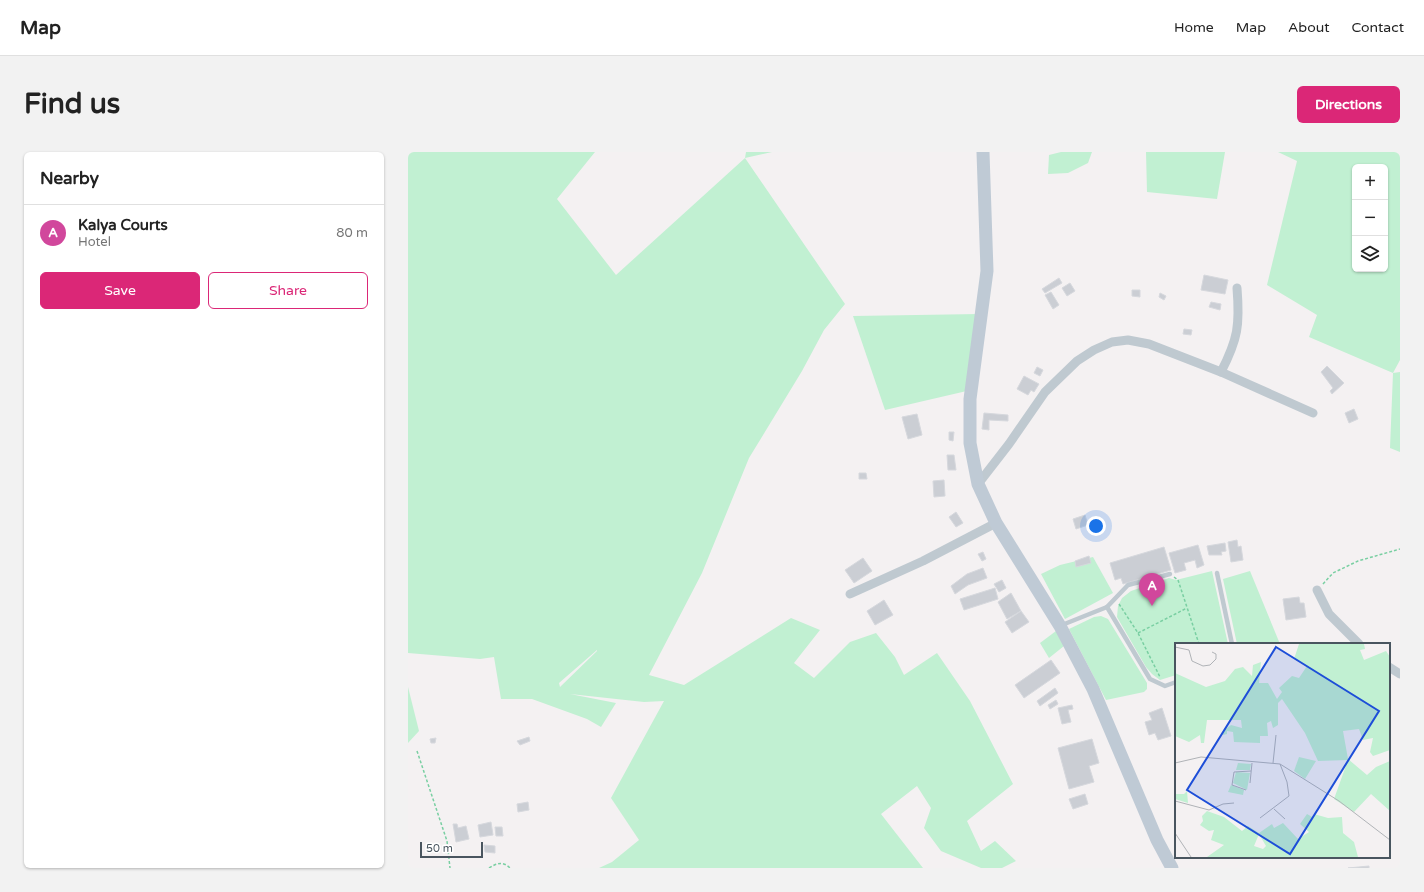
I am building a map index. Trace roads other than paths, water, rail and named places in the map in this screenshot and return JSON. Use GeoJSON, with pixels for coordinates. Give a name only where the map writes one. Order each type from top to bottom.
{"type":"FeatureCollection","features":[{"type":"Feature","properties":{"kind":"street"},"geometry":{"type":"LineString","coordinates":[[983,152],[987,271],[970,399],[970,443],[978,484],[996,523],[1060,626],[1093,689],[1157,840],[1172,868]]}},
{"type":"Feature","properties":{"kind":"street"},"geometry":{"type":"LineString","coordinates":[[1221,372],[1238,334],[1239,312],[1237,288]]}},
{"type":"Feature","properties":{"kind":"street"},"geometry":{"type":"LineString","coordinates":[[978,484],[1009,444],[1045,392],[1078,361],[1094,350],[1112,342],[1128,340],[1149,344],[1221,372],[1313,413]]}},
{"type":"Feature","properties":{"kind":"street"},"geometry":{"type":"LineString","coordinates":[[850,594],[923,561],[996,523]]}},
{"type":"Feature","properties":{"kind":"street"},"geometry":{"type":"LineString","coordinates":[[1318,590],[1329,614],[1358,643]]}},
{"type":"Feature","properties":{"kind":"street"},"geometry":{"type":"LineString","coordinates":[[1390,668],[1400,674]]}},
{"type":"Feature","properties":{"kind":"lane"},"geometry":{"type":"LineString","coordinates":[[1217,572],[1232,643]]}},
{"type":"Feature","properties":{"kind":"lane"},"geometry":{"type":"LineString","coordinates":[[1060,626],[1107,608],[1128,585],[1170,574]]}},
{"type":"Feature","properties":{"kind":"lane"},"geometry":{"type":"LineString","coordinates":[[1107,608],[1150,679],[1165,686],[1175,682]]}},
{"type":"Feature","properties":{"kind":"place","name":"Kalya Courts"},"geometry":{"type":"Point","coordinates":[1152,606]}}]}
